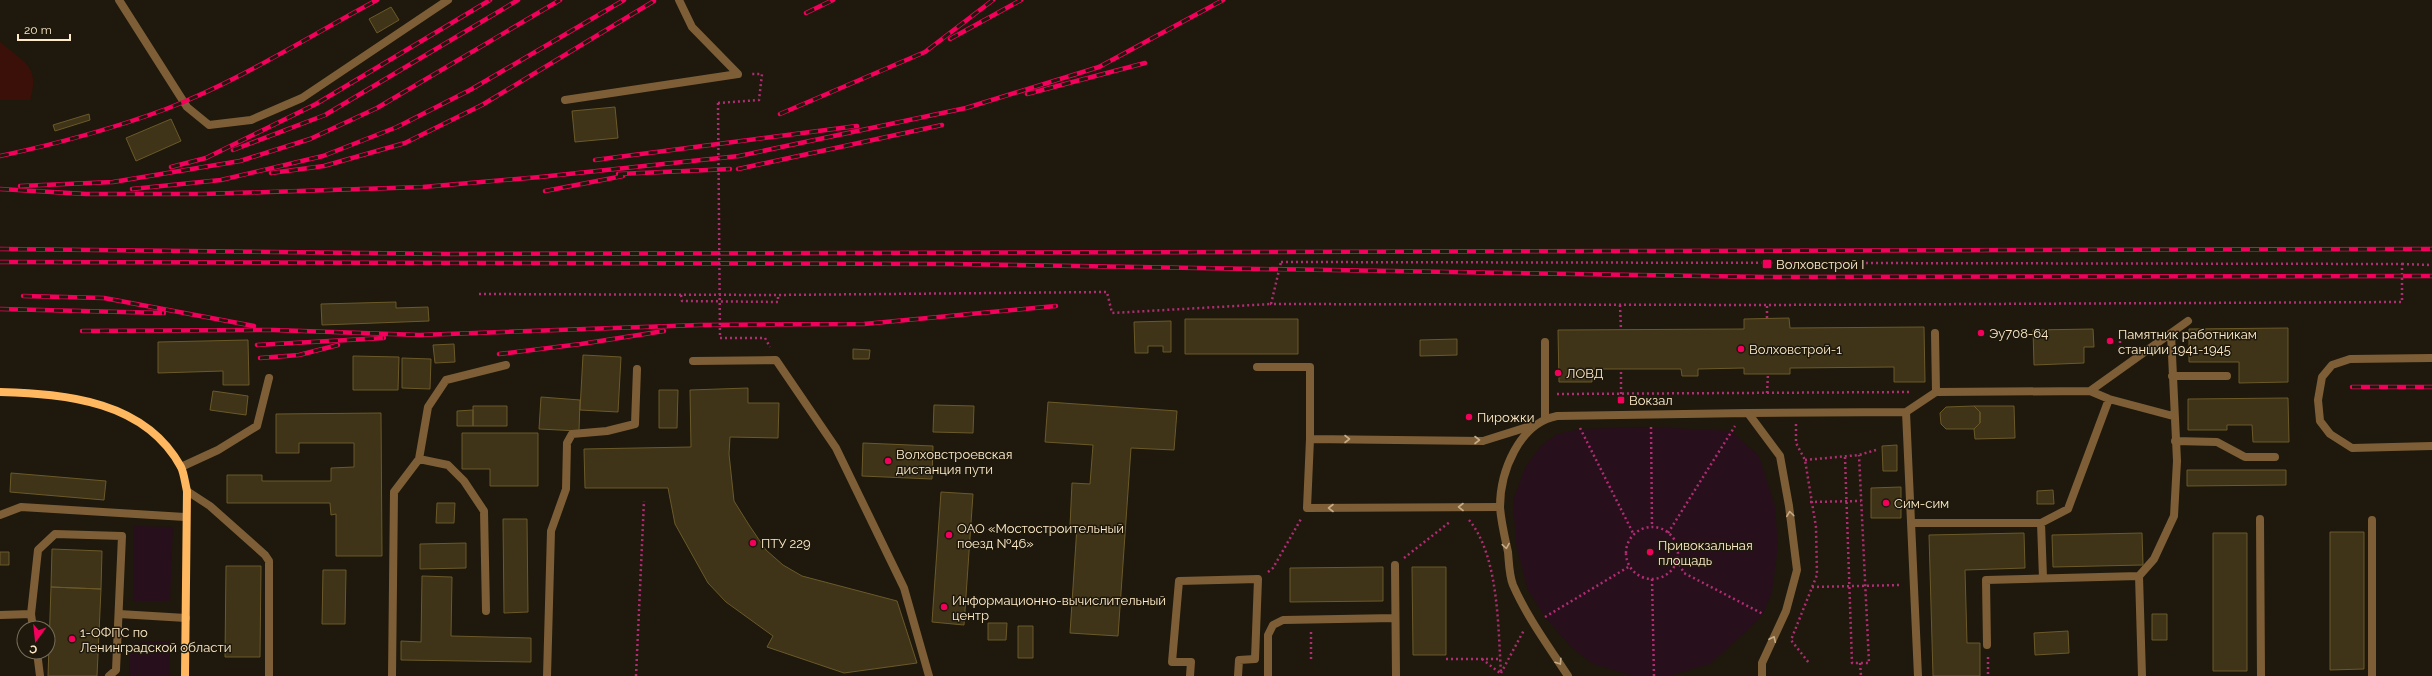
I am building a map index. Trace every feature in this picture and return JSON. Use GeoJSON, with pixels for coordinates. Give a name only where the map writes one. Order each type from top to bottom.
{"type":"FeatureCollection","features":[{"type":"Feature","properties":{"kind":"main road"},"geometry":{"type":"LineString","coordinates":[[0,392],[39,393],[100,403],[151,429],[181,467],[187,491],[185,517],[185,676]]}},
{"type":"Feature","properties":{"kind":"street"},"geometry":{"type":"LineString","coordinates":[[119,0],[187,107],[209,125],[251,120],[302,98],[448,0]]}},
{"type":"Feature","properties":{"kind":"street"},"geometry":{"type":"LineString","coordinates":[[679,0],[692,27],[738,74]]}},
{"type":"Feature","properties":{"kind":"street"},"geometry":{"type":"LineString","coordinates":[[565,100],[738,74]]}},
{"type":"Feature","properties":{"kind":"street"},"geometry":{"type":"LineString","coordinates":[[2090,391],[2171,334],[2188,320]]}},
{"type":"Feature","properties":{"kind":"street"},"geometry":{"type":"LineString","coordinates":[[1935,334],[1936,392]]}},
{"type":"Feature","properties":{"kind":"street"},"geometry":{"type":"LineString","coordinates":[[2142,676],[2139,576],[2154,559],[2174,516],[2177,461],[2173,416],[2171,334]]}},
{"type":"Feature","properties":{"kind":"street"},"geometry":{"type":"LineString","coordinates":[[1545,342],[1545,418]]}},
{"type":"Feature","properties":{"kind":"street"},"geometry":{"type":"LineString","coordinates":[[2432,358],[2350,359],[2332,365],[2322,378],[2318,400],[2320,421],[2330,434],[2352,448],[2432,446]]}},
{"type":"Feature","properties":{"kind":"street"},"geometry":{"type":"LineString","coordinates":[[692,361],[776,360],[836,448],[904,588],[929,676]]}},
{"type":"Feature","properties":{"kind":"street"},"geometry":{"type":"LineString","coordinates":[[392,676],[394,492],[419,459],[428,407],[446,380],[506,365]]}},
{"type":"Feature","properties":{"kind":"street"},"geometry":{"type":"LineString","coordinates":[[1257,367],[1310,367],[1310,439],[1307,508],[1466,510],[1500,507]]}},
{"type":"Feature","properties":{"kind":"street"},"geometry":{"type":"LineString","coordinates":[[547,676],[551,532],[566,489],[567,443],[572,434],[607,431],[635,424],[637,368]]}},
{"type":"Feature","properties":{"kind":"street"},"geometry":{"type":"LineString","coordinates":[[2172,376],[2227,376]]}},
{"type":"Feature","properties":{"kind":"street"},"geometry":{"type":"LineString","coordinates":[[181,467],[218,450],[257,426],[269,378]]}},
{"type":"Feature","properties":{"kind":"street"},"geometry":{"type":"LineString","coordinates":[[1310,439],[1483,440],[1534,425],[1545,418],[1580,416],[1906,412],[1936,392],[2090,391],[2110,399],[2173,416]]}},
{"type":"Feature","properties":{"kind":"street"},"geometry":{"type":"LineString","coordinates":[[1912,523],[2041,523],[2068,509],[2110,399]]}},
{"type":"Feature","properties":{"kind":"street"},"geometry":{"type":"LineString","coordinates":[[1906,412],[1918,676]]}},
{"type":"Feature","properties":{"kind":"street"},"geometry":{"type":"LineString","coordinates":[[1748,413],[1780,456],[1789,506],[1797,570],[1786,611],[1762,663],[1762,676]]}},
{"type":"Feature","properties":{"kind":"street"},"geometry":{"type":"LineString","coordinates":[[1534,425],[1512,454],[1504,478],[1500,507],[1512,584],[1534,623],[1568,676]]}},
{"type":"Feature","properties":{"kind":"street"},"geometry":{"type":"LineString","coordinates":[[2175,441],[2217,442],[2244,457],[2275,457]]}},
{"type":"Feature","properties":{"kind":"street"},"geometry":{"type":"LineString","coordinates":[[419,459],[448,465],[464,481],[484,511],[486,611]]}},
{"type":"Feature","properties":{"kind":"street"},"geometry":{"type":"LineString","coordinates":[[187,491],[210,506],[265,555],[269,561],[269,676]]}},
{"type":"Feature","properties":{"kind":"street"},"geometry":{"type":"LineString","coordinates":[[0,515],[20,507],[185,517]]}},
{"type":"Feature","properties":{"kind":"street"},"geometry":{"type":"LineString","coordinates":[[2260,519],[2261,676]]}},
{"type":"Feature","properties":{"kind":"street"},"geometry":{"type":"LineString","coordinates":[[2372,520],[2372,676]]}},
{"type":"Feature","properties":{"kind":"street"},"geometry":{"type":"LineString","coordinates":[[2041,523],[2043,578]]}},
{"type":"Feature","properties":{"kind":"street"},"geometry":{"type":"LineString","coordinates":[[32,620],[38,550],[55,534],[122,536],[116,670],[109,676]]}},
{"type":"Feature","properties":{"kind":"street"},"geometry":{"type":"LineString","coordinates":[[1395,565],[1396,676]]}},
{"type":"Feature","properties":{"kind":"street"},"geometry":{"type":"LineString","coordinates":[[1987,645],[1986,580],[2139,576]]}},
{"type":"Feature","properties":{"kind":"street"},"geometry":{"type":"LineString","coordinates":[[1190,676],[1191,662],[1172,662],[1179,581],[1258,579],[1255,660],[1239,660],[1238,676]]}},
{"type":"Feature","properties":{"kind":"street"},"geometry":{"type":"LineString","coordinates":[[0,615],[32,614]]}},
{"type":"Feature","properties":{"kind":"street"},"geometry":{"type":"LineString","coordinates":[[119,614],[186,618]]}},
{"type":"Feature","properties":{"kind":"street"},"geometry":{"type":"LineString","coordinates":[[1268,676],[1268,635],[1273,624],[1283,620],[1396,618]]}},
{"type":"Feature","properties":{"kind":"street"},"geometry":{"type":"LineString","coordinates":[[38,660],[40,676]]}},
{"type":"Feature","properties":{"kind":"path"},"geometry":{"type":"LineString","coordinates":[[738,74],[762,74],[759,100],[718,103],[720,338],[765,338]]}},
{"type":"Feature","properties":{"kind":"path"},"geometry":{"type":"LineString","coordinates":[[1272,304],[1281,262],[2432,265]]}},
{"type":"Feature","properties":{"kind":"path"},"geometry":{"type":"LineString","coordinates":[[479,294],[778,295],[1106,292],[1112,313],[1272,304],[1767,305],[2402,302],[2402,264]]}},
{"type":"Feature","properties":{"kind":"path"},"geometry":{"type":"LineString","coordinates":[[681,295],[682,301],[778,302],[778,295]]}},
{"type":"Feature","properties":{"kind":"path"},"geometry":{"type":"LineString","coordinates":[[1620,305],[1621,330]]}},
{"type":"Feature","properties":{"kind":"path"},"geometry":{"type":"LineString","coordinates":[[1767,305],[1767,318]]}},
{"type":"Feature","properties":{"kind":"path"},"geometry":{"type":"LineString","coordinates":[[1620,394],[1621,369]]}},
{"type":"Feature","properties":{"kind":"path"},"geometry":{"type":"LineString","coordinates":[[1767,393],[1768,374]]}},
{"type":"Feature","properties":{"kind":"path"},"geometry":{"type":"LineString","coordinates":[[1545,394],[1936,392]]}},
{"type":"Feature","properties":{"kind":"path"},"geometry":{"type":"LineString","coordinates":[[1650,415],[1652,527]]}},
{"type":"Feature","properties":{"kind":"path"},"geometry":{"type":"LineString","coordinates":[[1580,416],[1580,429],[1634,535]]}},
{"type":"Feature","properties":{"kind":"path"},"geometry":{"type":"LineString","coordinates":[[1668,532],[1731,431]]}},
{"type":"Feature","properties":{"kind":"path"},"geometry":{"type":"LineString","coordinates":[[1805,460],[1845,457],[1876,450]]}},
{"type":"Feature","properties":{"kind":"path"},"geometry":{"type":"LineString","coordinates":[[1845,457],[1852,663],[1869,663],[1859,455]]}},
{"type":"Feature","properties":{"kind":"path"},"geometry":{"type":"LineString","coordinates":[[636,676],[644,501]]}},
{"type":"Feature","properties":{"kind":"path"},"geometry":{"type":"LineString","coordinates":[[1810,502],[1861,501]]}},
{"type":"Feature","properties":{"kind":"path"},"geometry":{"type":"LineString","coordinates":[[1258,579],[1273,568],[1307,508]]}},
{"type":"Feature","properties":{"kind":"path"},"geometry":{"type":"LineString","coordinates":[[1395,565],[1466,510],[1477,529],[1496,586],[1500,673]]}},
{"type":"Feature","properties":{"kind":"path"},"geometry":{"type":"LineString","coordinates":[[1677,560],[1670,572],[1652,579],[1639,576],[1630,566],[1626,553],[1627,546],[1639,530],[1652,527],[1668,532],[1676,542],[1677,560],[1684,573],[1763,614]]}},
{"type":"Feature","properties":{"kind":"path"},"geometry":{"type":"LineString","coordinates":[[1545,617],[1630,566]]}},
{"type":"Feature","properties":{"kind":"path"},"geometry":{"type":"LineString","coordinates":[[1652,579],[1654,676]]}},
{"type":"Feature","properties":{"kind":"path"},"geometry":{"type":"LineString","coordinates":[[1812,587],[1914,584]]}},
{"type":"Feature","properties":{"kind":"path"},"geometry":{"type":"LineString","coordinates":[[1311,619],[1311,659]]}},
{"type":"Feature","properties":{"kind":"path"},"geometry":{"type":"LineString","coordinates":[[1500,673],[1524,629]]}},
{"type":"Feature","properties":{"kind":"path"},"geometry":{"type":"LineString","coordinates":[[1987,645],[1988,676]]}},
{"type":"Feature","properties":{"kind":"path"},"geometry":{"type":"LineString","coordinates":[[1446,659],[1500,659]]}},
{"type":"Feature","properties":{"kind":"path"},"geometry":{"type":"LineString","coordinates":[[1481,659],[1500,673]]}},
{"type":"Feature","properties":{"kind":"path"},"geometry":{"type":"LineString","coordinates":[[1860,663],[1861,676]]}},
{"type":"Feature","properties":{"kind":"shaded area"},"geometry":{"type":"Polygon","coordinates":[[[0,42],[28,66],[33,79],[33,89],[30,100],[0,100],[0,42]]]}},
{"type":"Feature","properties":{"kind":"shaded area"},"geometry":{"type":"Polygon","coordinates":[[[1651,427],[1731,431],[1759,456],[1775,506],[1778,546],[1772,592],[1763,614],[1750,628],[1710,664],[1669,676],[1634,676],[1593,664],[1571,647],[1545,617],[1528,590],[1516,544],[1513,500],[1526,466],[1541,446],[1557,434],[1580,429],[1651,427]]]}},
{"type":"Feature","properties":{"kind":"shaded area"},"geometry":{"type":"Polygon","coordinates":[[[134,526],[173,527],[170,601],[133,601],[134,526]]]}},
{"type":"Feature","properties":{"kind":"shaded area"},"geometry":{"type":"Polygon","coordinates":[[[169,641],[170,676],[129,676],[130,643],[169,641]]]}},
{"type":"Feature","properties":{"kind":"building"},"geometry":{"type":"Polygon","coordinates":[[[391,7],[399,20],[377,33],[369,19],[391,7]]]}},
{"type":"Feature","properties":{"kind":"building"},"geometry":{"type":"Polygon","coordinates":[[[615,107],[618,138],[575,142],[572,111],[615,107]]]}},
{"type":"Feature","properties":{"kind":"building"},"geometry":{"type":"Polygon","coordinates":[[[89,114],[90,120],[55,131],[53,125],[89,114]]]}},
{"type":"Feature","properties":{"kind":"building"},"geometry":{"type":"Polygon","coordinates":[[[171,119],[181,141],[136,161],[126,138],[171,119]]]}},
{"type":"Feature","properties":{"kind":"building"},"geometry":{"type":"Polygon","coordinates":[[[396,302],[396,308],[428,307],[429,321],[322,325],[321,304],[396,302]]]}},
{"type":"Feature","properties":{"kind":"building","name":"Волховстрой-1"},"geometry":{"type":"Polygon","coordinates":[[[1789,318],[1790,328],[1924,327],[1925,382],[1894,382],[1894,367],[1790,368],[1790,374],[1744,374],[1744,368],[1698,369],[1698,376],[1682,376],[1681,369],[1592,369],[1592,382],[1559,382],[1558,330],[1744,329],[1744,319],[1789,318]]]}},
{"type":"Feature","properties":{"kind":"building"},"geometry":{"type":"Polygon","coordinates":[[[1185,319],[1298,319],[1298,354],[1185,354],[1185,319]]]}},
{"type":"Feature","properties":{"kind":"building"},"geometry":{"type":"Polygon","coordinates":[[[1171,321],[1171,352],[1163,352],[1163,346],[1148,346],[1148,353],[1135,353],[1134,322],[1171,321]]]}},
{"type":"Feature","properties":{"kind":"building"},"geometry":{"type":"Polygon","coordinates":[[[2288,328],[2288,382],[2239,383],[2239,362],[2189,362],[2189,329],[2288,328]]]}},
{"type":"Feature","properties":{"kind":"building"},"geometry":{"type":"Polygon","coordinates":[[[2093,329],[2094,347],[2084,347],[2084,363],[2034,365],[2033,330],[2093,329]]]}},
{"type":"Feature","properties":{"kind":"building"},"geometry":{"type":"Polygon","coordinates":[[[1457,339],[1457,355],[1420,356],[1420,340],[1457,339]]]}},
{"type":"Feature","properties":{"kind":"building"},"geometry":{"type":"Polygon","coordinates":[[[248,340],[249,385],[223,385],[223,371],[158,373],[158,342],[248,340]]]}},
{"type":"Feature","properties":{"kind":"building"},"geometry":{"type":"Polygon","coordinates":[[[454,344],[455,362],[435,363],[433,345],[454,344]]]}},
{"type":"Feature","properties":{"kind":"building"},"geometry":{"type":"Polygon","coordinates":[[[853,349],[870,350],[869,359],[853,359],[853,349]]]}},
{"type":"Feature","properties":{"kind":"building"},"geometry":{"type":"Polygon","coordinates":[[[583,355],[621,357],[618,412],[580,410],[583,355]]]}},
{"type":"Feature","properties":{"kind":"building"},"geometry":{"type":"Polygon","coordinates":[[[353,356],[399,357],[398,390],[353,390],[353,356]]]}},
{"type":"Feature","properties":{"kind":"building"},"geometry":{"type":"Polygon","coordinates":[[[402,358],[431,359],[430,389],[402,388],[402,358]]]}},
{"type":"Feature","properties":{"kind":"building"},"geometry":{"type":"Polygon","coordinates":[[[748,388],[748,403],[779,403],[778,438],[730,437],[729,454],[734,501],[766,550],[783,565],[802,576],[897,601],[917,663],[844,673],[767,647],[773,636],[726,602],[708,583],[675,524],[668,488],[585,488],[584,449],[691,447],[690,390],[748,388]]]}},
{"type":"Feature","properties":{"kind":"building"},"geometry":{"type":"Polygon","coordinates":[[[659,390],[678,390],[677,428],[659,428],[659,390]]]}},
{"type":"Feature","properties":{"kind":"building"},"geometry":{"type":"Polygon","coordinates":[[[213,391],[248,396],[246,415],[210,410],[213,391]]]}},
{"type":"Feature","properties":{"kind":"building"},"geometry":{"type":"Polygon","coordinates":[[[541,397],[580,400],[579,431],[539,429],[541,397]]]}},
{"type":"Feature","properties":{"kind":"building"},"geometry":{"type":"Polygon","coordinates":[[[2288,398],[2289,442],[2253,442],[2252,425],[2227,425],[2227,430],[2188,430],[2188,399],[2288,398]]]}},
{"type":"Feature","properties":{"kind":"building"},"geometry":{"type":"Polygon","coordinates":[[[1048,402],[1177,411],[1174,450],[1131,448],[1118,636],[1070,633],[1077,526],[1070,526],[1072,483],[1090,484],[1093,445],[1045,442],[1048,402]]]}},
{"type":"Feature","properties":{"kind":"building"},"geometry":{"type":"Polygon","coordinates":[[[934,405],[974,406],[973,433],[933,432],[934,405]]]}},
{"type":"Feature","properties":{"kind":"building"},"geometry":{"type":"Polygon","coordinates":[[[473,406],[507,406],[507,426],[473,426],[473,406]]]}},
{"type":"Feature","properties":{"kind":"building"},"geometry":{"type":"Polygon","coordinates":[[[1974,406],[2014,406],[2015,438],[1975,439],[1974,429],[1980,423],[1980,412],[1974,406]]]}},
{"type":"Feature","properties":{"kind":"building"},"geometry":{"type":"Polygon","coordinates":[[[1974,406],[1980,412],[1980,423],[1974,429],[1946,429],[1941,424],[1940,413],[1946,407],[1974,406]]]}},
{"type":"Feature","properties":{"kind":"building"},"geometry":{"type":"Polygon","coordinates":[[[473,410],[473,426],[457,426],[457,411],[473,410]]]}},
{"type":"Feature","properties":{"kind":"building"},"geometry":{"type":"Polygon","coordinates":[[[381,413],[382,556],[336,556],[336,514],[331,515],[330,503],[227,503],[227,475],[262,475],[262,481],[331,481],[331,468],[354,467],[354,443],[299,443],[299,453],[276,453],[276,414],[381,413]]]}},
{"type":"Feature","properties":{"kind":"building"},"geometry":{"type":"Polygon","coordinates":[[[462,433],[538,433],[538,486],[490,486],[490,469],[462,469],[462,433]]]}},
{"type":"Feature","properties":{"kind":"building"},"geometry":{"type":"Polygon","coordinates":[[[863,443],[933,446],[932,479],[862,476],[863,443]]]}},
{"type":"Feature","properties":{"kind":"building"},"geometry":{"type":"Polygon","coordinates":[[[1897,445],[1897,471],[1883,471],[1882,446],[1897,445]]]}},
{"type":"Feature","properties":{"kind":"building"},"geometry":{"type":"Polygon","coordinates":[[[2187,470],[2286,470],[2286,485],[2187,486],[2187,470]]]}},
{"type":"Feature","properties":{"kind":"building"},"geometry":{"type":"Polygon","coordinates":[[[11,473],[106,481],[104,500],[10,492],[11,473]]]}},
{"type":"Feature","properties":{"kind":"building","name":"Сим-сим"},"geometry":{"type":"Polygon","coordinates":[[[1901,487],[1901,518],[1871,518],[1871,488],[1901,487]]]}},
{"type":"Feature","properties":{"kind":"building"},"geometry":{"type":"Polygon","coordinates":[[[2053,490],[2054,504],[2037,504],[2037,491],[2053,490]]]}},
{"type":"Feature","properties":{"kind":"building"},"geometry":{"type":"Polygon","coordinates":[[[941,492],[973,494],[964,625],[932,622],[941,492]]]}},
{"type":"Feature","properties":{"kind":"building"},"geometry":{"type":"Polygon","coordinates":[[[437,503],[455,503],[454,523],[436,523],[437,503]]]}},
{"type":"Feature","properties":{"kind":"building"},"geometry":{"type":"Polygon","coordinates":[[[503,519],[527,519],[528,612],[504,613],[503,519]]]}},
{"type":"Feature","properties":{"kind":"building"},"geometry":{"type":"Polygon","coordinates":[[[2330,532],[2364,532],[2364,669],[2330,670],[2330,532]]]}},
{"type":"Feature","properties":{"kind":"building"},"geometry":{"type":"Polygon","coordinates":[[[2024,533],[2025,568],[1965,570],[1967,643],[1980,643],[1980,676],[1933,676],[1929,535],[2024,533]]]}},
{"type":"Feature","properties":{"kind":"building"},"geometry":{"type":"Polygon","coordinates":[[[2142,533],[2143,565],[2053,567],[2052,535],[2142,533]]]}},
{"type":"Feature","properties":{"kind":"building"},"geometry":{"type":"Polygon","coordinates":[[[2213,533],[2247,533],[2247,671],[2213,671],[2213,533]]]}},
{"type":"Feature","properties":{"kind":"building"},"geometry":{"type":"Polygon","coordinates":[[[466,543],[466,568],[420,569],[420,544],[466,543]]]}},
{"type":"Feature","properties":{"kind":"building"},"geometry":{"type":"Polygon","coordinates":[[[52,549],[102,551],[101,589],[51,587],[52,549]]]}},
{"type":"Feature","properties":{"kind":"building"},"geometry":{"type":"Polygon","coordinates":[[[0,552],[9,552],[9,565],[0,565],[0,552]]]}},
{"type":"Feature","properties":{"kind":"building"},"geometry":{"type":"Polygon","coordinates":[[[226,566],[261,566],[260,657],[225,657],[226,566]]]}},
{"type":"Feature","properties":{"kind":"building"},"geometry":{"type":"Polygon","coordinates":[[[1383,567],[1383,601],[1290,602],[1290,568],[1383,567]]]}},
{"type":"Feature","properties":{"kind":"building"},"geometry":{"type":"Polygon","coordinates":[[[1412,567],[1446,567],[1446,655],[1413,655],[1412,567]]]}},
{"type":"Feature","properties":{"kind":"building"},"geometry":{"type":"Polygon","coordinates":[[[323,570],[346,570],[345,624],[322,624],[323,570]]]}},
{"type":"Feature","properties":{"kind":"building"},"geometry":{"type":"Polygon","coordinates":[[[422,576],[452,577],[451,636],[531,638],[531,662],[401,660],[401,641],[421,642],[422,576]]]}},
{"type":"Feature","properties":{"kind":"building"},"geometry":{"type":"Polygon","coordinates":[[[51,587],[101,589],[97,676],[48,676],[49,660],[56,660],[56,620],[50,620],[51,587]]]}},
{"type":"Feature","properties":{"kind":"building"},"geometry":{"type":"Polygon","coordinates":[[[2152,614],[2167,614],[2167,640],[2152,640],[2152,614]]]}},
{"type":"Feature","properties":{"kind":"building"},"geometry":{"type":"Polygon","coordinates":[[[988,623],[1007,623],[1006,640],[988,640],[988,623]]]}},
{"type":"Feature","properties":{"kind":"building"},"geometry":{"type":"Polygon","coordinates":[[[1018,626],[1033,626],[1033,658],[1018,658],[1018,626]]]}},
{"type":"Feature","properties":{"kind":"building"},"geometry":{"type":"Polygon","coordinates":[[[2068,631],[2069,653],[2035,655],[2034,633],[2068,631]]]}},
{"type":"Feature","properties":{"kind":"railway"},"geometry":{"type":"LineString","coordinates":[[0,156],[105,129],[166,109],[193,98],[247,72],[377,0]]}},
{"type":"Feature","properties":{"kind":"railway"},"geometry":{"type":"LineString","coordinates":[[171,167],[206,158],[316,104],[490,0]]}},
{"type":"Feature","properties":{"kind":"railway"},"geometry":{"type":"LineString","coordinates":[[233,150],[325,115],[518,0]]}},
{"type":"Feature","properties":{"kind":"railway"},"geometry":{"type":"LineString","coordinates":[[20,186],[113,182],[240,161],[310,139],[377,108],[560,0]]}},
{"type":"Feature","properties":{"kind":"railway"},"geometry":{"type":"LineString","coordinates":[[132,189],[221,180],[323,156],[397,127],[470,90],[624,0]]}},
{"type":"Feature","properties":{"kind":"railway"},"geometry":{"type":"LineString","coordinates":[[806,13],[833,0]]}},
{"type":"Feature","properties":{"kind":"railway"},"geometry":{"type":"LineString","coordinates":[[780,114],[925,52],[993,0]]}},
{"type":"Feature","properties":{"kind":"railway"},"geometry":{"type":"LineString","coordinates":[[950,39],[1021,0]]}},
{"type":"Feature","properties":{"kind":"railway"},"geometry":{"type":"LineString","coordinates":[[0,189],[86,194],[203,194],[423,187],[540,177],[739,156],[966,108],[1099,67],[1223,0]]}},
{"type":"Feature","properties":{"kind":"railway"},"geometry":{"type":"LineString","coordinates":[[271,173],[324,166],[405,143],[482,105],[654,1]]}},
{"type":"Feature","properties":{"kind":"railway"},"geometry":{"type":"LineString","coordinates":[[1027,94],[1145,63]]}},
{"type":"Feature","properties":{"kind":"railway"},"geometry":{"type":"LineString","coordinates":[[738,169],[942,125]]}},
{"type":"Feature","properties":{"kind":"railway"},"geometry":{"type":"LineString","coordinates":[[595,160],[857,126]]}},
{"type":"Feature","properties":{"kind":"railway"},"geometry":{"type":"LineString","coordinates":[[618,174],[730,169]]}},
{"type":"Feature","properties":{"kind":"railway"},"geometry":{"type":"LineString","coordinates":[[545,191],[623,176]]}},
{"type":"Feature","properties":{"kind":"railway"},"geometry":{"type":"LineString","coordinates":[[0,249],[449,254],[2432,249]]}},
{"type":"Feature","properties":{"kind":"railway"},"geometry":{"type":"LineString","coordinates":[[0,262],[948,264],[1767,277],[2432,276]]}},
{"type":"Feature","properties":{"kind":"railway"},"geometry":{"type":"LineString","coordinates":[[23,296],[104,298],[254,326]]}},
{"type":"Feature","properties":{"kind":"railway"},"geometry":{"type":"LineString","coordinates":[[82,331],[273,330],[420,335],[700,325],[864,324],[1056,306]]}},
{"type":"Feature","properties":{"kind":"railway"},"geometry":{"type":"LineString","coordinates":[[0,309],[164,313]]}},
{"type":"Feature","properties":{"kind":"railway"},"geometry":{"type":"LineString","coordinates":[[499,354],[581,344],[664,331]]}},
{"type":"Feature","properties":{"kind":"railway"},"geometry":{"type":"LineString","coordinates":[[257,345],[384,338]]}},
{"type":"Feature","properties":{"kind":"railway"},"geometry":{"type":"LineString","coordinates":[[260,358],[299,355],[338,345]]}},
{"type":"Feature","properties":{"kind":"railway"},"geometry":{"type":"LineString","coordinates":[[2352,387],[2432,387]]}},
{"type":"Feature","properties":{"kind":"place","name":"Волховстрой I"},"geometry":{"type":"Point","coordinates":[1767,264]}},
{"type":"Feature","properties":{"kind":"place","name":"Эу708-64"},"geometry":{"type":"Point","coordinates":[1981,333]}},
{"type":"Feature","properties":{"kind":"place","name":"Памятник работникам станции 1941-1945"},"geometry":{"type":"Point","coordinates":[2110,341]}},
{"type":"Feature","properties":{"kind":"place","name":"Волховстрой-1"},"geometry":{"type":"Point","coordinates":[1741,349]}},
{"type":"Feature","properties":{"kind":"place","name":"ЛОВД"},"geometry":{"type":"Point","coordinates":[1558,373]}},
{"type":"Feature","properties":{"kind":"place","name":"Вокзал"},"geometry":{"type":"Point","coordinates":[1621,400]}},
{"type":"Feature","properties":{"kind":"place","name":"Пирожки"},"geometry":{"type":"Point","coordinates":[1469,417]}},
{"type":"Feature","properties":{"kind":"place","name":"Волховстроевская дистанция пути"},"geometry":{"type":"Point","coordinates":[888,461]}},
{"type":"Feature","properties":{"kind":"place","name":"Сим-сим"},"geometry":{"type":"Point","coordinates":[1886,503]}},
{"type":"Feature","properties":{"kind":"place","name":"ОАО «Мостостроительный поезд №46»"},"geometry":{"type":"Point","coordinates":[949,535]}},
{"type":"Feature","properties":{"kind":"place","name":"ПТУ 229"},"geometry":{"type":"Point","coordinates":[753,543]}},
{"type":"Feature","properties":{"kind":"place","name":"Привокзальная площадь"},"geometry":{"type":"Point","coordinates":[1650,552]}},
{"type":"Feature","properties":{"kind":"place","name":"Информационно-вычислительный центр"},"geometry":{"type":"Point","coordinates":[944,607]}},
{"type":"Feature","properties":{"kind":"place","name":"1-ОФПС по Ленинградской области"},"geometry":{"type":"Point","coordinates":[72,639]}}]}
